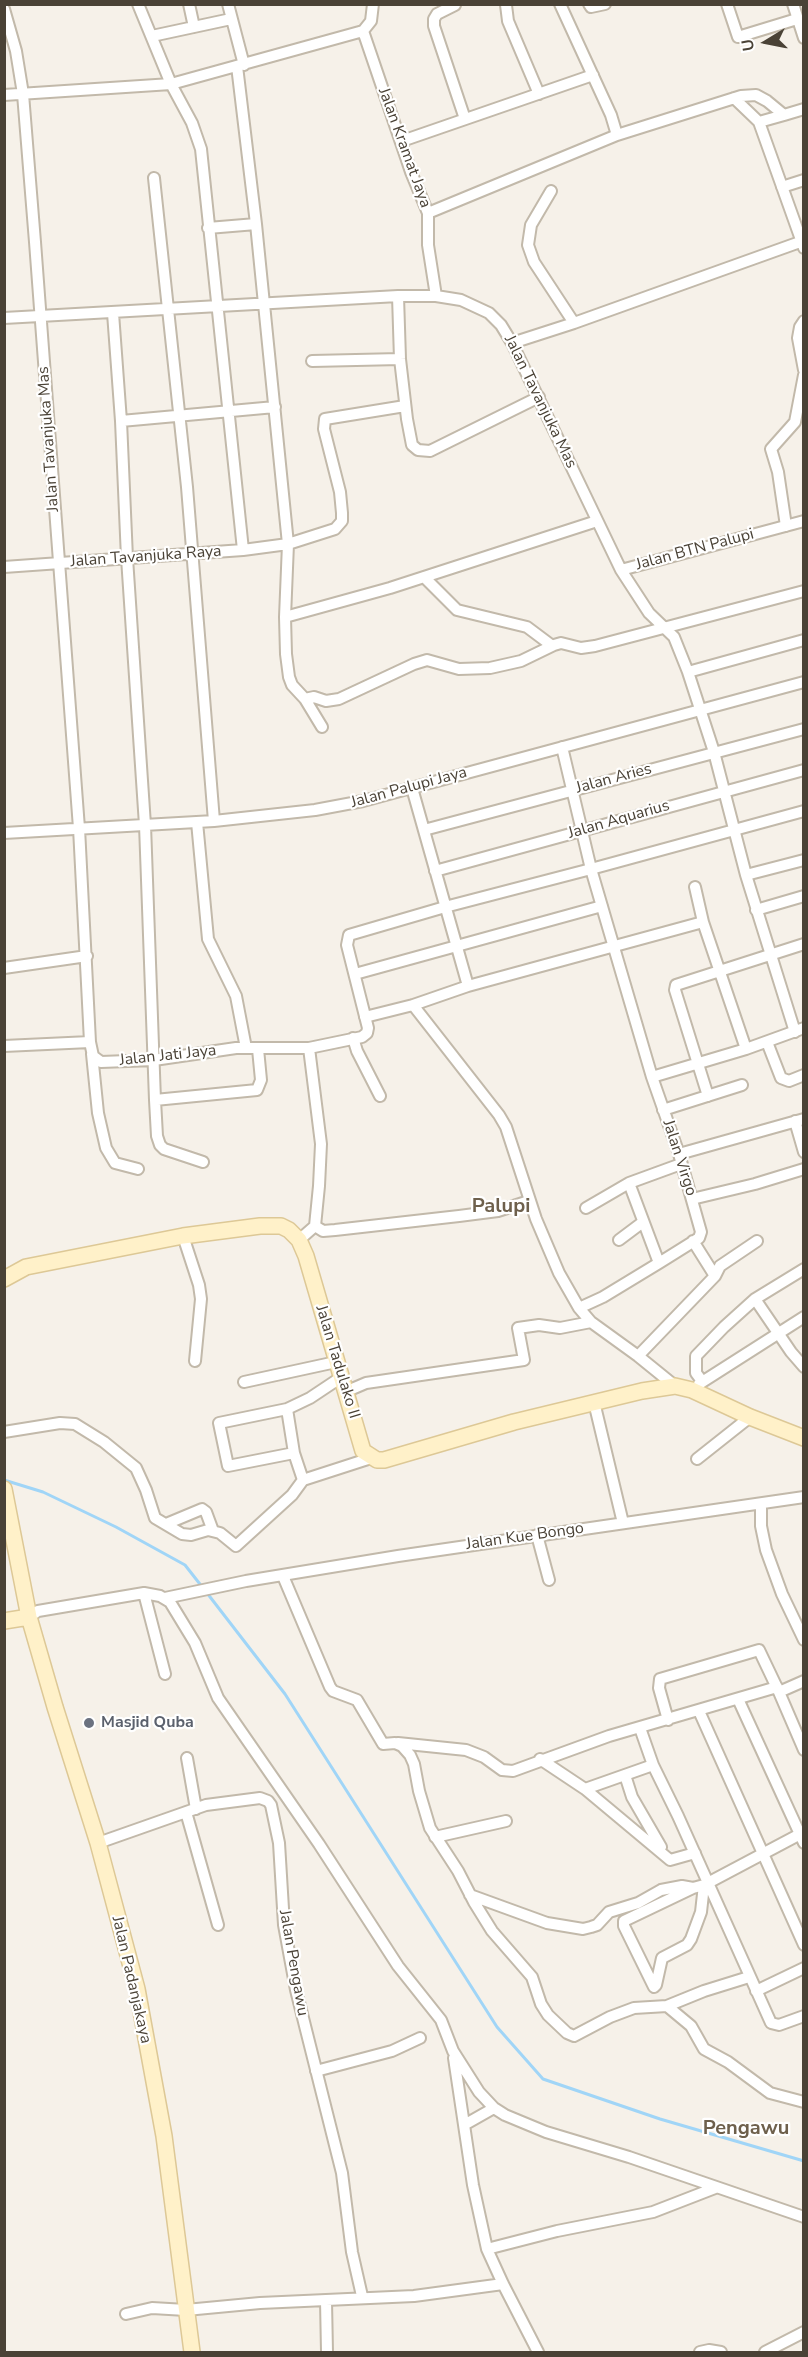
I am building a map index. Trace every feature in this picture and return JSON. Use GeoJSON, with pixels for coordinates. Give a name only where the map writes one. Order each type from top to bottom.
{"type":"FeatureCollection","features":[{"type":"Feature","properties":{"kind":"main road"},"geometry":{"type":"LineString","coordinates":[[4,1265],[26,1267],[183,1236],[272,1225],[289,1230],[299,1240]]}},
{"type":"Feature","properties":{"kind":"main road","name":"Jalan Tadulako II"},"geometry":{"type":"LineString","coordinates":[[299,1240],[363,1451],[371,1458]]}},
{"type":"Feature","properties":{"kind":"main road"},"geometry":{"type":"LineString","coordinates":[[4,1279],[26,1267]]}},
{"type":"Feature","properties":{"kind":"main road"},"geometry":{"type":"LineString","coordinates":[[371,1458],[384,1460],[434,1444],[594,1402],[675,1386],[697,1385],[750,1417],[804,1438]]}},
{"type":"Feature","properties":{"kind":"main road","name":"Jalan Padanjakaya"},"geometry":{"type":"LineString","coordinates":[[4,1489],[7,1512],[55,1707],[98,1843],[137,1989],[164,2136],[192,2352]]}},
{"type":"Feature","properties":{"kind":"main road"},"geometry":{"type":"LineString","coordinates":[[4,1612],[32,1612]]}},
{"type":"Feature","properties":{"kind":"main road"},"geometry":{"type":"LineString","coordinates":[[4,1621],[32,1612]]}},
{"type":"Feature","properties":{"kind":"street"},"geometry":{"type":"LineString","coordinates":[[138,4],[171,84],[192,123],[201,149],[243,550]]}},
{"type":"Feature","properties":{"kind":"street"},"geometry":{"type":"LineString","coordinates":[[189,4],[194,27]]}},
{"type":"Feature","properties":{"kind":"street"},"geometry":{"type":"LineString","coordinates":[[228,4],[240,65],[288,544],[285,617],[289,677],[322,727]]}},
{"type":"Feature","properties":{"kind":"street"},"geometry":{"type":"LineString","coordinates":[[4,95],[171,84],[363,31],[371,21],[373,4]]}},
{"type":"Feature","properties":{"kind":"street"},"geometry":{"type":"LineString","coordinates":[[506,4],[508,21],[539,94]]}},
{"type":"Feature","properties":{"kind":"street"},"geometry":{"type":"LineString","coordinates":[[560,4],[613,120],[616,135]]}},
{"type":"Feature","properties":{"kind":"street"},"geometry":{"type":"LineString","coordinates":[[589,4],[591,7],[605,4]]}},
{"type":"Feature","properties":{"kind":"street"},"geometry":{"type":"LineString","coordinates":[[727,4],[738,37],[797,19]]}},
{"type":"Feature","properties":{"kind":"street"},"geometry":{"type":"LineString","coordinates":[[793,4],[804,38]]}},
{"type":"Feature","properties":{"kind":"street"},"geometry":{"type":"LineString","coordinates":[[455,5],[437,14],[434,26],[465,119]]}},
{"type":"Feature","properties":{"kind":"street"},"geometry":{"type":"LineString","coordinates":[[4,9],[16,51],[23,94],[40,315]]}},
{"type":"Feature","properties":{"kind":"street"},"geometry":{"type":"LineString","coordinates":[[152,36],[231,19]]}},
{"type":"Feature","properties":{"kind":"street","name":"Jalan Kramat Jaya"},"geometry":{"type":"LineString","coordinates":[[363,31],[411,172],[428,213],[428,245],[436,296]]}},
{"type":"Feature","properties":{"kind":"street"},"geometry":{"type":"LineString","coordinates":[[402,141],[593,75]]}},
{"type":"Feature","properties":{"kind":"street"},"geometry":{"type":"LineString","coordinates":[[428,213],[616,135],[734,98],[749,94],[756,95],[784,115]]}},
{"type":"Feature","properties":{"kind":"street"},"geometry":{"type":"LineString","coordinates":[[512,343],[802,245],[759,122],[734,98]]}},
{"type":"Feature","properties":{"kind":"street"},"geometry":{"type":"LineString","coordinates":[[759,122],[804,109]]}},
{"type":"Feature","properties":{"kind":"street"},"geometry":{"type":"LineString","coordinates":[[154,178],[180,416],[214,821]]}},
{"type":"Feature","properties":{"kind":"street"},"geometry":{"type":"LineString","coordinates":[[782,187],[804,180]]}},
{"type":"Feature","properties":{"kind":"street"},"geometry":{"type":"LineString","coordinates":[[551,191],[531,225],[528,245],[534,262],[574,323]]}},
{"type":"Feature","properties":{"kind":"street"},"geometry":{"type":"LineString","coordinates":[[208,228],[256,224]]}},
{"type":"Feature","properties":{"kind":"street"},"geometry":{"type":"LineString","coordinates":[[398,296],[400,358],[412,446],[425,452],[539,397]]}},
{"type":"Feature","properties":{"kind":"street","name":"Jalan Tavanjuka Mas"},"geometry":{"type":"LineString","coordinates":[[4,318],[113,313],[216,304],[398,296],[436,296],[460,300],[489,313],[501,325],[512,343],[621,570]]}},
{"type":"Feature","properties":{"kind":"street"},"geometry":{"type":"LineString","coordinates":[[113,313],[121,421],[126,558],[145,825],[157,1136],[164,1149],[203,1162]]}},
{"type":"Feature","properties":{"kind":"street","name":"Jalan Tavanjuka Mas"},"geometry":{"type":"LineString","coordinates":[[40,315],[79,828],[91,1048],[98,1113],[106,1148],[116,1163],[138,1169]]}},
{"type":"Feature","properties":{"kind":"street"},"geometry":{"type":"LineString","coordinates":[[804,321],[798,338],[804,370]]}},
{"type":"Feature","properties":{"kind":"street"},"geometry":{"type":"LineString","coordinates":[[312,361],[400,358]]}},
{"type":"Feature","properties":{"kind":"street"},"geometry":{"type":"LineString","coordinates":[[786,526],[778,472],[771,449],[795,422],[804,375]]}},
{"type":"Feature","properties":{"kind":"street","name":"Jalan Tavanjuka Raya"},"geometry":{"type":"LineString","coordinates":[[4,567],[243,550],[288,544],[335,529],[342,521],[340,492],[324,429],[325,419],[405,406]]}},
{"type":"Feature","properties":{"kind":"street"},"geometry":{"type":"LineString","coordinates":[[121,421],[275,407]]}},
{"type":"Feature","properties":{"kind":"street"},"geometry":{"type":"LineString","coordinates":[[285,617],[424,577],[597,521]]}},
{"type":"Feature","properties":{"kind":"street","name":"Jalan BTN Palupi"},"geometry":{"type":"LineString","coordinates":[[799,1030],[770,956],[714,752],[688,672],[674,637],[649,613],[621,570],[786,526],[803,524]]}},
{"type":"Feature","properties":{"kind":"street"},"geometry":{"type":"LineString","coordinates":[[424,577],[457,610],[527,627],[551,645]]}},
{"type":"Feature","properties":{"kind":"street"},"geometry":{"type":"LineString","coordinates":[[305,699],[314,697],[331,701],[339,699],[427,660],[459,669],[490,668],[521,661],[551,645],[561,643],[587,648],[804,591]]}},
{"type":"Feature","properties":{"kind":"street"},"geometry":{"type":"LineString","coordinates":[[688,672],[804,640]]}},
{"type":"Feature","properties":{"kind":"street","name":"Jalan Palupi Jaya"},"geometry":{"type":"LineString","coordinates":[[4,833],[214,821],[315,810],[363,801],[804,682]]}},
{"type":"Feature","properties":{"kind":"street","name":"Jalan Aries"},"geometry":{"type":"LineString","coordinates":[[424,830],[804,729]]}},
{"type":"Feature","properties":{"kind":"street","name":"Jalan Virgo"},"geometry":{"type":"LineString","coordinates":[[562,747],[591,869],[652,1077],[680,1159],[701,1232],[701,1236],[693,1242]]}},
{"type":"Feature","properties":{"kind":"street","name":"Jalan Aquarius"},"geometry":{"type":"LineString","coordinates":[[435,871],[804,770]]}},
{"type":"Feature","properties":{"kind":"street"},"geometry":{"type":"LineString","coordinates":[[412,788],[468,986]]}},
{"type":"Feature","properties":{"kind":"street"},"geometry":{"type":"LineString","coordinates":[[299,1240],[315,1226],[321,1144],[309,1048],[364,1036],[367,1033],[347,945],[350,935],[445,907],[804,811]]}},
{"type":"Feature","properties":{"kind":"street"},"geometry":{"type":"LineString","coordinates":[[197,822],[208,939],[236,996],[246,1048]]}},
{"type":"Feature","properties":{"kind":"street"},"geometry":{"type":"LineString","coordinates":[[746,875],[804,860]]}},
{"type":"Feature","properties":{"kind":"street"},"geometry":{"type":"LineString","coordinates":[[695,887],[719,971],[746,1049]]}},
{"type":"Feature","properties":{"kind":"street"},"geometry":{"type":"LineString","coordinates":[[756,910],[804,896]]}},
{"type":"Feature","properties":{"kind":"street"},"geometry":{"type":"LineString","coordinates":[[355,974],[602,906]]}},
{"type":"Feature","properties":{"kind":"street"},"geometry":{"type":"LineString","coordinates":[[365,1017],[413,1005],[468,986],[613,945],[704,922]]}},
{"type":"Feature","properties":{"kind":"street"},"geometry":{"type":"LineString","coordinates":[[708,1096],[674,987],[676,984],[804,944]]}},
{"type":"Feature","properties":{"kind":"street"},"geometry":{"type":"LineString","coordinates":[[4,968],[87,956]]}},
{"type":"Feature","properties":{"kind":"street"},"geometry":{"type":"LineString","coordinates":[[413,1005],[499,1115],[509,1136],[529,1201],[559,1274],[579,1308],[591,1322],[675,1386]]}},
{"type":"Feature","properties":{"kind":"street"},"geometry":{"type":"LineString","coordinates":[[652,1077],[698,1065],[799,1030]]}},
{"type":"Feature","properties":{"kind":"street"},"geometry":{"type":"LineString","coordinates":[[353,1038],[357,1051],[380,1096]]}},
{"type":"Feature","properties":{"kind":"street"},"geometry":{"type":"LineString","coordinates":[[767,1042],[781,1078],[789,1081],[804,1075]]}},
{"type":"Feature","properties":{"kind":"street","name":"Jalan Jati Jaya"},"geometry":{"type":"LineString","coordinates":[[4,1046],[91,1048],[96,1060],[101,1062],[154,1060],[246,1048],[309,1048]]}},
{"type":"Feature","properties":{"kind":"street"},"geometry":{"type":"LineString","coordinates":[[155,1100],[257,1090],[261,1080],[258,1049]]}},
{"type":"Feature","properties":{"kind":"street"},"geometry":{"type":"LineString","coordinates":[[663,1110],[742,1085]]}},
{"type":"Feature","properties":{"kind":"street"},"geometry":{"type":"LineString","coordinates":[[586,1208],[629,1182],[680,1159],[799,1120],[804,1152]]}},
{"type":"Feature","properties":{"kind":"street"},"geometry":{"type":"LineString","coordinates":[[692,1199],[804,1169]]}},
{"type":"Feature","properties":{"kind":"street"},"geometry":{"type":"LineString","coordinates":[[629,1182],[659,1263]]}},
{"type":"Feature","properties":{"kind":"street"},"geometry":{"type":"LineString","coordinates":[[315,1226],[323,1231],[459,1216],[498,1210],[529,1201]]}},
{"type":"Feature","properties":{"kind":"street"},"geometry":{"type":"LineString","coordinates":[[619,1240],[643,1222]]}},
{"type":"Feature","properties":{"kind":"street"},"geometry":{"type":"LineString","coordinates":[[183,1236],[199,1285],[201,1299],[195,1361]]}},
{"type":"Feature","properties":{"kind":"street"},"geometry":{"type":"LineString","coordinates":[[638,1356],[715,1276],[720,1266],[757,1241]]}},
{"type":"Feature","properties":{"kind":"street"},"geometry":{"type":"LineString","coordinates":[[579,1308],[603,1297],[693,1242],[715,1276]]}},
{"type":"Feature","properties":{"kind":"street"},"geometry":{"type":"LineString","coordinates":[[804,1269],[755,1299],[696,1356],[697,1385],[804,1317]]}},
{"type":"Feature","properties":{"kind":"street"},"geometry":{"type":"LineString","coordinates":[[755,1299],[804,1367]]}},
{"type":"Feature","properties":{"kind":"street"},"geometry":{"type":"LineString","coordinates":[[294,1453],[228,1466],[219,1424],[287,1409],[343,1385],[524,1360],[518,1328],[539,1325],[560,1328],[591,1322]]}},
{"type":"Feature","properties":{"kind":"street"},"geometry":{"type":"LineString","coordinates":[[244,1382],[336,1362]]}},
{"type":"Feature","properties":{"kind":"street"},"geometry":{"type":"LineString","coordinates":[[594,1402],[623,1523]]}},
{"type":"Feature","properties":{"kind":"street"},"geometry":{"type":"LineString","coordinates":[[287,1409],[294,1453],[303,1480]]}},
{"type":"Feature","properties":{"kind":"street"},"geometry":{"type":"LineString","coordinates":[[697,1459],[750,1417]]}},
{"type":"Feature","properties":{"kind":"street"},"geometry":{"type":"LineString","coordinates":[[4,1432],[60,1423],[75,1424],[104,1442],[135,1468],[146,1490],[155,1518],[182,1534],[191,1535],[213,1530],[236,1546],[292,1495],[303,1480],[371,1458]]}},
{"type":"Feature","properties":{"kind":"street","name":"Jalan Kue Bongo"},"geometry":{"type":"LineString","coordinates":[[165,1598],[190,1591],[398,1556],[804,1497]]}},
{"type":"Feature","properties":{"kind":"street"},"geometry":{"type":"LineString","coordinates":[[761,1504],[761,1526],[766,1550],[782,1594],[804,1640]]}},
{"type":"Feature","properties":{"kind":"street"},"geometry":{"type":"LineString","coordinates":[[166,1524],[202,1509],[206,1512],[213,1530]]}},
{"type":"Feature","properties":{"kind":"street"},"geometry":{"type":"LineString","coordinates":[[537,1535],[549,1580]]}},
{"type":"Feature","properties":{"kind":"street"},"geometry":{"type":"LineString","coordinates":[[283,1576],[330,1687],[333,1691],[357,1700],[383,1744],[395,1743],[466,1750],[484,1757],[502,1770],[518,1770],[609,1736],[804,1681]]}},
{"type":"Feature","properties":{"kind":"street"},"geometry":{"type":"LineString","coordinates":[[32,1612],[144,1593],[165,1598],[177,1611],[195,1643],[218,1698],[284,1792],[398,1966],[441,2020],[453,2052],[478,2092],[494,2108],[546,2132],[629,2157],[804,2217]]}},
{"type":"Feature","properties":{"kind":"street"},"geometry":{"type":"LineString","coordinates":[[144,1593],[165,1674]]}},
{"type":"Feature","properties":{"kind":"street"},"geometry":{"type":"LineString","coordinates":[[668,1720],[658,1688],[660,1679],[759,1650],[804,1750]]}},
{"type":"Feature","properties":{"kind":"street"},"geometry":{"type":"LineString","coordinates":[[640,1728],[653,1766],[695,1853],[701,1885],[699,1920],[689,1942],[662,1958],[654,1987],[624,1926],[624,1921],[701,1885],[763,1853],[802,1836],[738,1699]]}},
{"type":"Feature","properties":{"kind":"street"},"geometry":{"type":"LineString","coordinates":[[699,1711],[804,1945]]}},
{"type":"Feature","properties":{"kind":"street"},"geometry":{"type":"LineString","coordinates":[[395,1743],[406,1750],[414,1764],[419,1791],[435,1837],[501,1944],[522,1962],[532,1977],[541,2004],[548,2015],[570,2036],[634,2008],[666,2006],[749,1977]]}},
{"type":"Feature","properties":{"kind":"street"},"geometry":{"type":"LineString","coordinates":[[186,1758],[191,1810],[218,1925]]}},
{"type":"Feature","properties":{"kind":"street"},"geometry":{"type":"LineString","coordinates":[[540,1760],[585,1789],[666,1855]]}},
{"type":"Feature","properties":{"kind":"street"},"geometry":{"type":"LineString","coordinates":[[585,1789],[653,1766]]}},
{"type":"Feature","properties":{"kind":"street"},"geometry":{"type":"LineString","coordinates":[[625,1774],[643,1818],[670,1860],[695,1853]]}},
{"type":"Feature","properties":{"kind":"street"},"geometry":{"type":"LineString","coordinates":[[98,1843],[191,1810],[215,1804],[263,1799],[284,1792]]}},
{"type":"Feature","properties":{"kind":"street","name":"Jalan Pengawu"},"geometry":{"type":"LineString","coordinates":[[263,1799],[271,1805],[276,1831],[284,1925],[296,1990],[342,2173],[352,2252],[362,2296]]}},
{"type":"Feature","properties":{"kind":"street"},"geometry":{"type":"LineString","coordinates":[[435,1837],[506,1821]]}},
{"type":"Feature","properties":{"kind":"street"},"geometry":{"type":"LineString","coordinates":[[470,1895],[547,1923],[583,1929],[597,1924],[609,1912],[638,1903],[661,1890],[701,1885]]}},
{"type":"Feature","properties":{"kind":"street"},"geometry":{"type":"LineString","coordinates":[[701,1885],[771,2023],[784,2024],[804,2016]]}},
{"type":"Feature","properties":{"kind":"street"},"geometry":{"type":"LineString","coordinates":[[756,1991],[804,1968]]}},
{"type":"Feature","properties":{"kind":"street"},"geometry":{"type":"LineString","coordinates":[[666,2006],[691,2026],[704,2049],[728,2061],[770,2093],[804,2102]]}},
{"type":"Feature","properties":{"kind":"street"},"geometry":{"type":"LineString","coordinates":[[316,2071],[392,2051],[420,2038]]}},
{"type":"Feature","properties":{"kind":"street"},"geometry":{"type":"LineString","coordinates":[[453,2052],[473,2185],[487,2249],[538,2352]]}},
{"type":"Feature","properties":{"kind":"street"},"geometry":{"type":"LineString","coordinates":[[464,2125],[494,2108]]}},
{"type":"Feature","properties":{"kind":"street"},"geometry":{"type":"LineString","coordinates":[[487,2249],[557,2231],[653,2211],[715,2188]]}},
{"type":"Feature","properties":{"kind":"street"},"geometry":{"type":"LineString","coordinates":[[126,2314],[152,2308],[186,2310],[260,2302],[326,2301],[362,2296],[414,2296],[503,2284]]}},
{"type":"Feature","properties":{"kind":"street"},"geometry":{"type":"LineString","coordinates":[[326,2301],[327,2352]]}},
{"type":"Feature","properties":{"kind":"street"},"geometry":{"type":"LineString","coordinates":[[765,2352],[804,2332]]}},
{"type":"Feature","properties":{"kind":"street"},"geometry":{"type":"LineString","coordinates":[[700,2352],[709,2350],[721,2352]]}},
{"type":"Feature","properties":{"kind":"waterway"},"geometry":{"type":"LineString","coordinates":[[4,1480],[43,1492],[116,1527],[185,1565],[203,1588]]}},
{"type":"Feature","properties":{"kind":"waterway"},"geometry":{"type":"LineString","coordinates":[[207,1593],[285,1694],[497,2027],[543,2079],[660,2119],[804,2161]]}},
{"type":"Feature","properties":{"kind":"place","name":"Masjid Quba"},"geometry":{"type":"Point","coordinates":[89,1723]}},
{"type":"Feature","properties":{"kind":"district","name":"Palupi"},"geometry":{"type":"Point","coordinates":[501,1207]}},
{"type":"Feature","properties":{"kind":"district","name":"Pengawu"},"geometry":{"type":"Point","coordinates":[746,2129]}}]}
